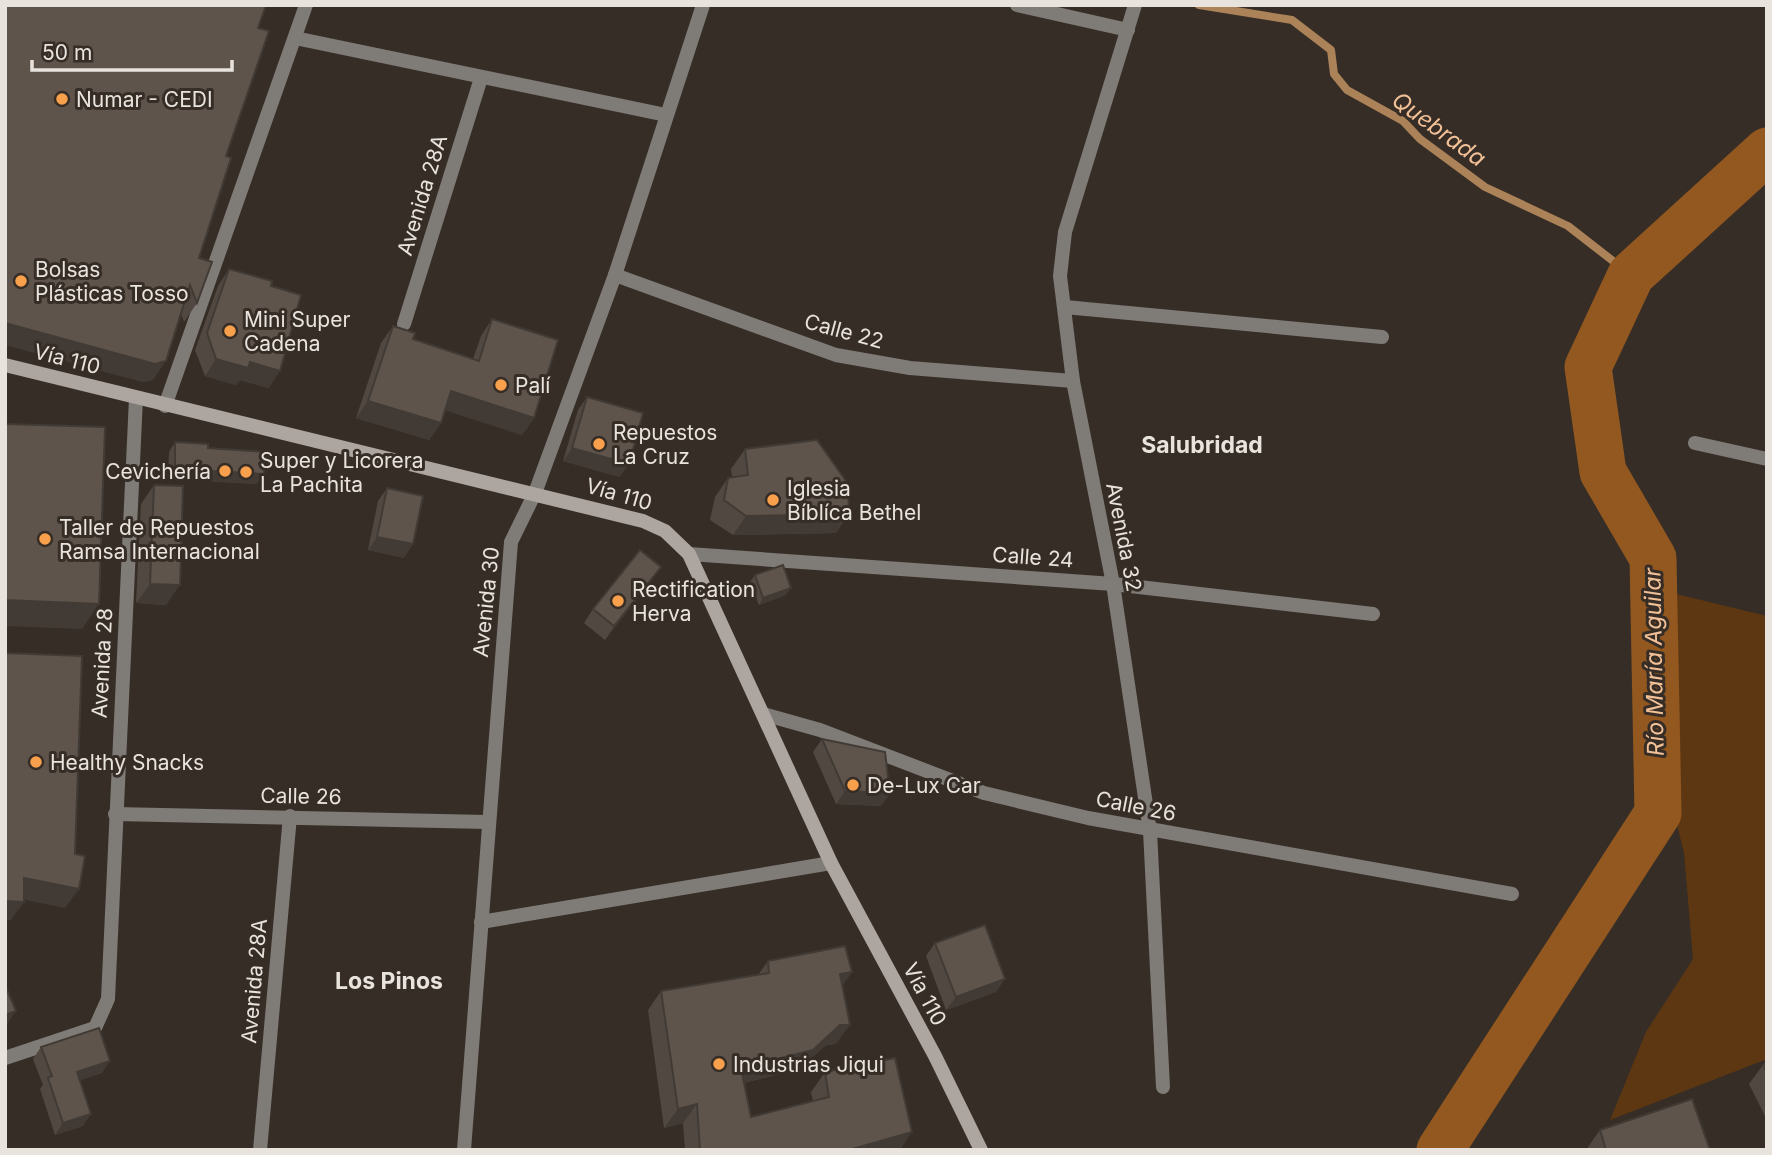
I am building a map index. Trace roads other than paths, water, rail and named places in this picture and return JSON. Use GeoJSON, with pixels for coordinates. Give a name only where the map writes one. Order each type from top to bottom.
{"type":"FeatureCollection","features":[{"type":"Feature","properties":{"kind":"main road","name":"Vía 110"},"geometry":{"type":"LineString","coordinates":[[5,365],[643,521],[665,531],[689,554],[831,863],[935,1056],[981,1150]]}},
{"type":"Feature","properties":{"kind":"street"},"geometry":{"type":"LineString","coordinates":[[165,405],[306,5]]}},
{"type":"Feature","properties":{"kind":"street","name":"Avenida 30"},"geometry":{"type":"LineString","coordinates":[[464,1150],[487,822],[511,542],[535,494],[615,275],[703,5]]}},
{"type":"Feature","properties":{"kind":"street"},"geometry":{"type":"LineString","coordinates":[[1017,5],[1128,30]]}},
{"type":"Feature","properties":{"kind":"street","name":"Avenida 32"},"geometry":{"type":"LineString","coordinates":[[1135,5],[1065,232],[1060,276],[1073,381],[1113,584],[1150,831],[1163,1087]]}},
{"type":"Feature","properties":{"kind":"street"},"geometry":{"type":"LineString","coordinates":[[295,38],[666,116]]}},
{"type":"Feature","properties":{"kind":"street","name":"Avenida 28A"},"geometry":{"type":"LineString","coordinates":[[404,324],[481,78]]}},
{"type":"Feature","properties":{"kind":"street","name":"Calle 22"},"geometry":{"type":"LineString","coordinates":[[615,275],[836,355],[910,368],[1073,381]]}},
{"type":"Feature","properties":{"kind":"street"},"geometry":{"type":"LineString","coordinates":[[1065,307],[1382,337]]}},
{"type":"Feature","properties":{"kind":"street","name":"Avenida 28"},"geometry":{"type":"LineString","coordinates":[[5,1058],[94,1028],[104,1013],[107,999],[136,398]]}},
{"type":"Feature","properties":{"kind":"street"},"geometry":{"type":"LineString","coordinates":[[1695,443],[1767,459]]}},
{"type":"Feature","properties":{"kind":"street","name":"Calle 24"},"geometry":{"type":"LineString","coordinates":[[689,554],[1113,584],[1373,614]]}},
{"type":"Feature","properties":{"kind":"street","name":"Calle 26"},"geometry":{"type":"LineString","coordinates":[[763,714],[820,730],[984,793],[1150,831],[1512,894]]}},
{"type":"Feature","properties":{"kind":"street","name":"Calle 26"},"geometry":{"type":"LineString","coordinates":[[115,814],[487,822]]}},
{"type":"Feature","properties":{"kind":"street","name":"Avenida 28A"},"geometry":{"type":"LineString","coordinates":[[260,1150],[290,816]]}},
{"type":"Feature","properties":{"kind":"street"},"geometry":{"type":"LineString","coordinates":[[481,922],[831,863]]}},
{"type":"Feature","properties":{"kind":"waterway","name":"Quebrada"},"geometry":{"type":"LineString","coordinates":[[1199,5],[1292,20],[1331,50],[1334,74],[1347,90],[1403,121],[1420,139],[1485,187],[1568,226],[1631,275]]}},
{"type":"Feature","properties":{"kind":"waterway","name":"Río María Aguilar"},"geometry":{"type":"LineString","coordinates":[[1440,1150],[1658,813],[1653,558],[1603,472],[1588,367],[1631,275],[1767,151]]}},
{"type":"Feature","properties":{"kind":"place","name":"Numar - CEDI"},"geometry":{"type":"Point","coordinates":[62,99]}},
{"type":"Feature","properties":{"kind":"place","name":"Bolsas Plásticas Tosso"},"geometry":{"type":"Point","coordinates":[21,281]}},
{"type":"Feature","properties":{"kind":"place","name":"Mini Super Cadena"},"geometry":{"type":"Point","coordinates":[230,331]}},
{"type":"Feature","properties":{"kind":"place","name":"Palí"},"geometry":{"type":"Point","coordinates":[501,385]}},
{"type":"Feature","properties":{"kind":"place","name":"Repuestos La Cruz"},"geometry":{"type":"Point","coordinates":[599,444]}},
{"type":"Feature","properties":{"kind":"place","name":"Cevichería"},"geometry":{"type":"Point","coordinates":[225,471]}},
{"type":"Feature","properties":{"kind":"place","name":"Super y Licorera La Pachita"},"geometry":{"type":"Point","coordinates":[246,472]}},
{"type":"Feature","properties":{"kind":"place","name":"Iglesia Bíblíca Bethel"},"geometry":{"type":"Point","coordinates":[773,500]}},
{"type":"Feature","properties":{"kind":"place","name":"Taller de Repuestos Ramsa Internacional"},"geometry":{"type":"Point","coordinates":[45,539]}},
{"type":"Feature","properties":{"kind":"place","name":"Rectification Herva"},"geometry":{"type":"Point","coordinates":[618,601]}},
{"type":"Feature","properties":{"kind":"place","name":"Healthy Snacks"},"geometry":{"type":"Point","coordinates":[36,762]}},
{"type":"Feature","properties":{"kind":"place","name":"De-Lux Car"},"geometry":{"type":"Point","coordinates":[853,785]}},
{"type":"Feature","properties":{"kind":"place","name":"Industrias Jiqui"},"geometry":{"type":"Point","coordinates":[719,1064]}},
{"type":"Feature","properties":{"kind":"district","name":"Salubridad"},"geometry":{"type":"Point","coordinates":[1202,445]}},
{"type":"Feature","properties":{"kind":"district","name":"Los Pinos"},"geometry":{"type":"Point","coordinates":[389,981]}}]}
